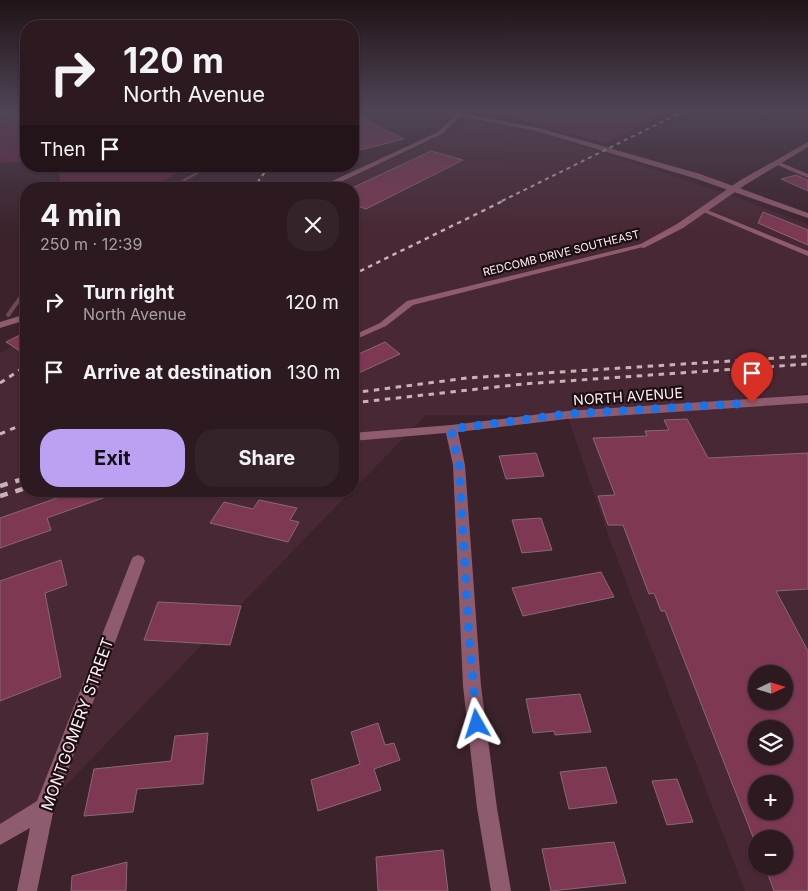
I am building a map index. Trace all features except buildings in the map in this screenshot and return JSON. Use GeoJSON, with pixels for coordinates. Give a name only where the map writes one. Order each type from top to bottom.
{"type":"FeatureCollection","features":[{"type":"Feature","properties":{"kind":"street"},"geometry":{"type":"LineString","coordinates":[[359,170],[400,152]]}},
{"type":"Feature","properties":{"kind":"street"},"geometry":{"type":"LineString","coordinates":[[614,152],[734,189],[808,216]]}},
{"type":"Feature","properties":{"kind":"street","name":"REDCOMB DRIVE SOUTHEAST"},"geometry":{"type":"LineString","coordinates":[[641,246],[680,226],[734,189],[796,152]]}},
{"type":"Feature","properties":{"kind":"street"},"geometry":{"type":"LineString","coordinates":[[334,182],[356,172]]}},
{"type":"Feature","properties":{"kind":"street"},"geometry":{"type":"LineString","coordinates":[[0,326],[20,319]]}},
{"type":"Feature","properties":{"kind":"street","name":"NORTH AVENUE"},"geometry":{"type":"LineString","coordinates":[[359,436],[451,429],[567,414],[808,399]]}},
{"type":"Feature","properties":{"kind":"street"},"geometry":{"type":"LineString","coordinates":[[451,429],[459,465],[474,705],[501,891]]}},
{"type":"Feature","properties":{"kind":"street","name":"MONTGOMERY STREET"},"geometry":{"type":"LineString","coordinates":[[27,891],[44,808],[138,560]]}},
{"type":"Feature","properties":{"kind":"street"},"geometry":{"type":"LineString","coordinates":[[0,835],[44,808]]}},
{"type":"Feature","properties":{"kind":"lane"},"geometry":{"type":"LineString","coordinates":[[777,163],[808,176]]}},
{"type":"Feature","properties":{"kind":"lane"},"geometry":{"type":"LineString","coordinates":[[703,210],[808,254]]}},
{"type":"Feature","properties":{"kind":"lane","name":"REDCOMB DRIVE SOUTHEAST"},"geometry":{"type":"LineString","coordinates":[[359,336],[382,327],[410,303],[641,246]]}},
{"type":"Feature","properties":{"kind":"shaded area"},"geometry":{"type":"Polygon","coordinates":[[[0,152],[20,152],[20,161],[0,163],[0,152]]]}},
{"type":"Feature","properties":{"kind":"shaded area"},"geometry":{"type":"Polygon","coordinates":[[[408,152],[598,152],[722,192],[808,224],[808,394],[601,412],[808,399],[808,891],[745,891],[611,543],[567,415],[426,415],[359,484],[359,182],[341,182],[408,152]]]}},
{"type":"Feature","properties":{"kind":"shaded area"},"geometry":{"type":"Polygon","coordinates":[[[59,172],[180,172],[161,182],[60,182],[59,172]]]}},
{"type":"Feature","properties":{"kind":"shaded area"},"geometry":{"type":"Polygon","coordinates":[[[20,342],[20,497],[345,497],[44,808],[0,832],[0,353],[20,342]]]}},
{"type":"Feature","properties":{"kind":"waterway"},"geometry":{"type":"LineString","coordinates":[[181,182],[199,172]]}},
{"type":"Feature","properties":{"kind":"waterway"},"geometry":{"type":"LineString","coordinates":[[8,315],[20,298]]}},
{"type":"Feature","properties":{"kind":"railway"},"geometry":{"type":"LineString","coordinates":[[502,201],[602,152]]}},
{"type":"Feature","properties":{"kind":"railway"},"geometry":{"type":"LineString","coordinates":[[258,182],[265,172]]}},
{"type":"Feature","properties":{"kind":"railway"},"geometry":{"type":"LineString","coordinates":[[359,272],[505,200]]}},
{"type":"Feature","properties":{"kind":"railway"},"geometry":{"type":"LineString","coordinates":[[359,392],[467,378],[808,356]]}},
{"type":"Feature","properties":{"kind":"railway"},"geometry":{"type":"LineString","coordinates":[[359,402],[523,384],[808,364]]}},
{"type":"Feature","properties":{"kind":"railway"},"geometry":{"type":"LineString","coordinates":[[0,383],[20,370]]}},
{"type":"Feature","properties":{"kind":"railway"},"geometry":{"type":"LineString","coordinates":[[0,434],[20,426]]}},
{"type":"Feature","properties":{"kind":"railway"},"geometry":{"type":"LineString","coordinates":[[0,486],[20,480]]}},
{"type":"Feature","properties":{"kind":"railway"},"geometry":{"type":"LineString","coordinates":[[0,496],[20,490]]}},
{"type":"Feature","properties":{"kind":"route"},"geometry":{"type":"LineString","coordinates":[[477,724],[472,686],[459,465],[457,449],[451,429],[567,414],[752,403]]}}]}
